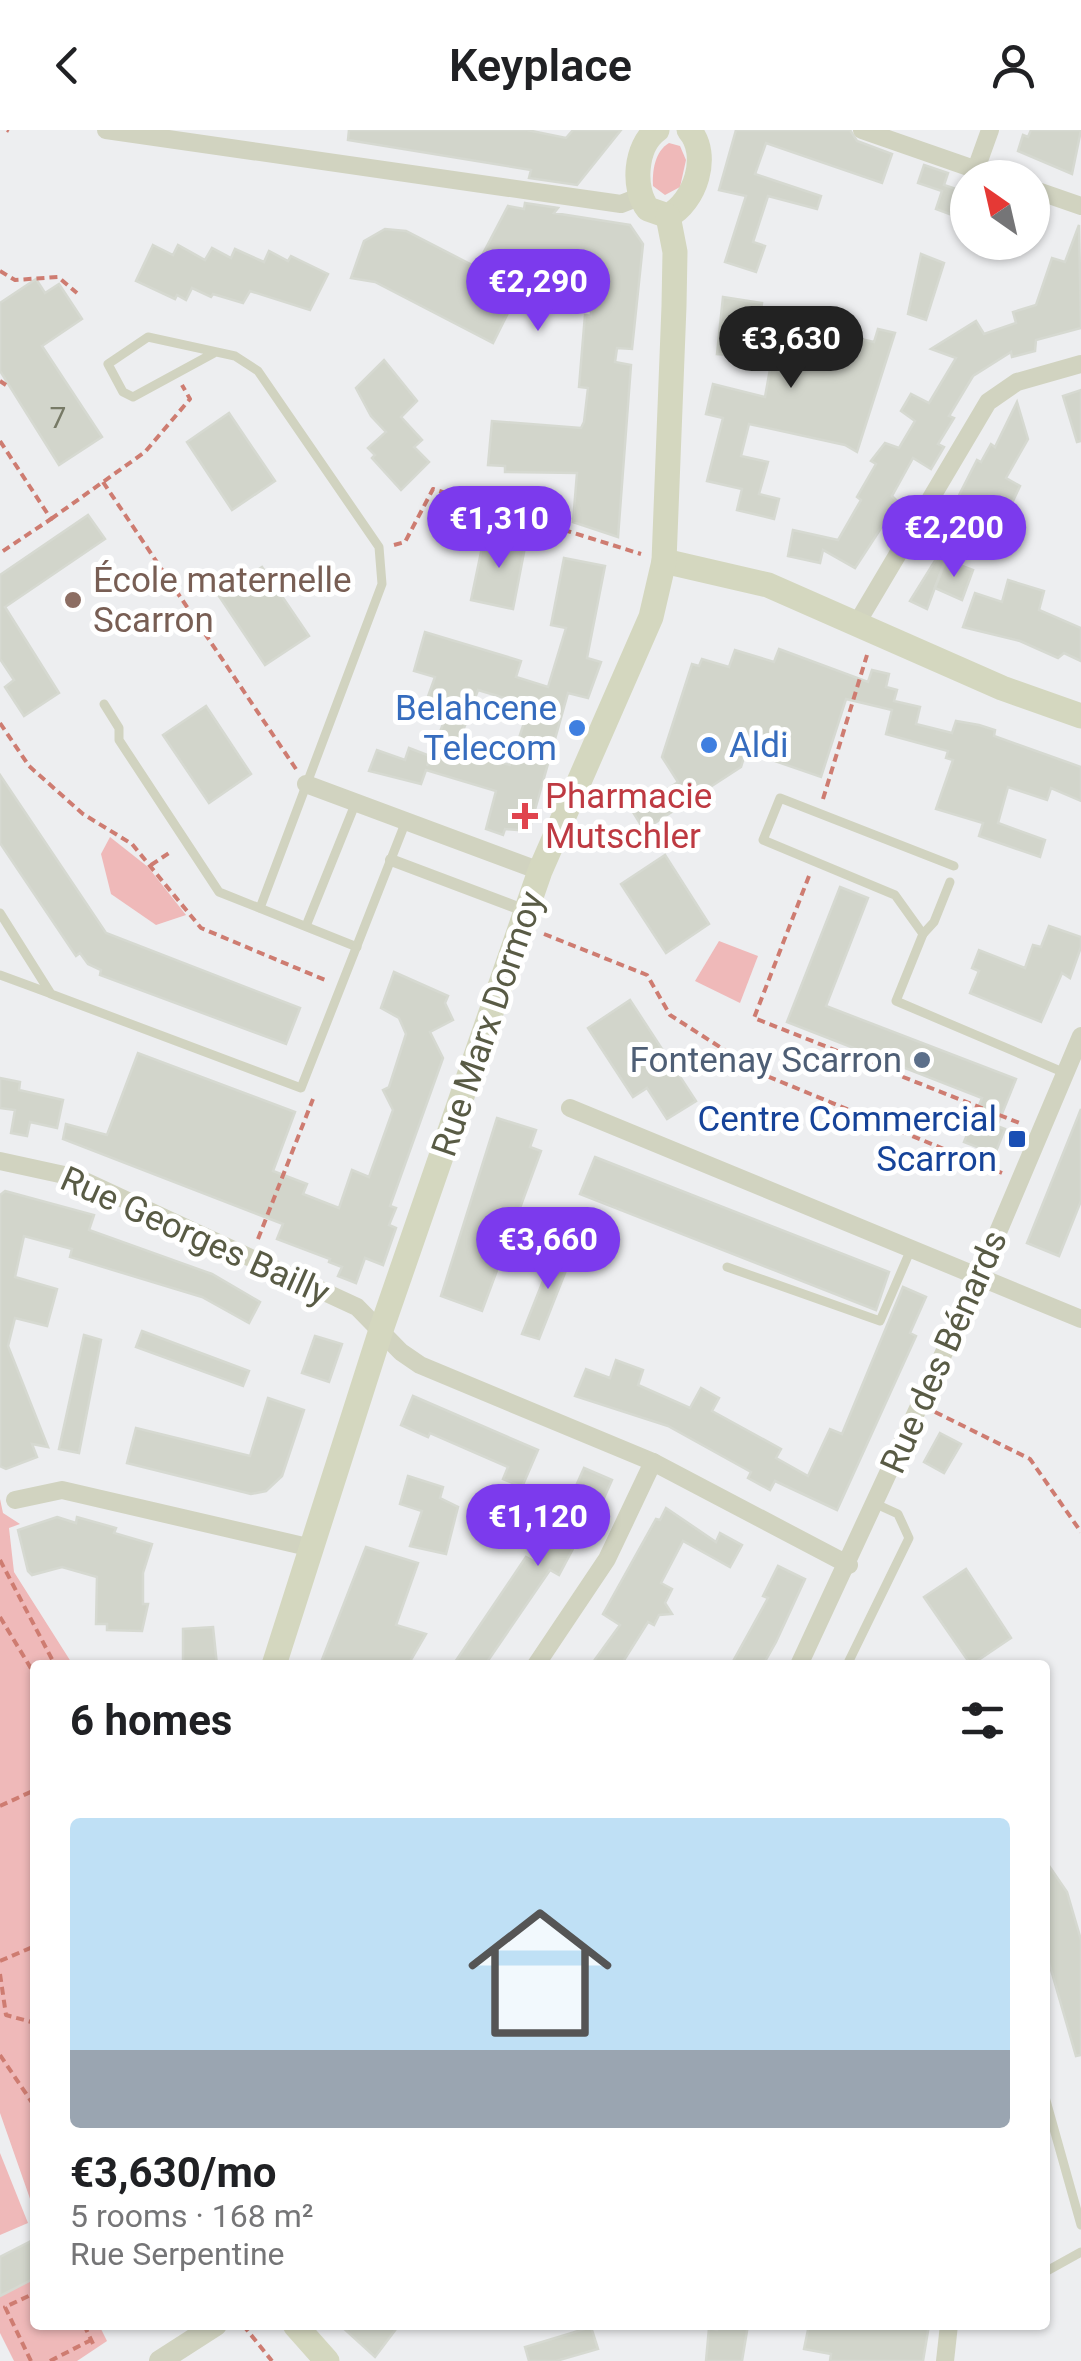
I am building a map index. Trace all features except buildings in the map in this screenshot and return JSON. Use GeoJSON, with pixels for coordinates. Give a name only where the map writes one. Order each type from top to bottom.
{"type":"FeatureCollection","features":[{"type":"Feature","properties":{"kind":"main road"},"geometry":{"type":"LineString","coordinates":[[652,132],[642,155],[639,197],[648,209],[668,216],[690,200],[699,157],[697,133]]}},
{"type":"Feature","properties":{"kind":"main road","name":"Rue Marx Dormoy"},"geometry":{"type":"LineString","coordinates":[[276,1660],[381,1330],[540,871],[652,617],[664,561],[674,288],[668,216]]}},
{"type":"Feature","properties":{"kind":"main road"},"geometry":{"type":"LineString","coordinates":[[664,561],[768,585],[1002,688],[1081,716]]}},
{"type":"Feature","properties":{"kind":"main road"},"geometry":{"type":"LineString","coordinates":[[299,2330],[327,2361]]}},
{"type":"Feature","properties":{"kind":"street"},"geometry":{"type":"LineString","coordinates":[[106,130],[604,202],[621,204],[639,197]]}},
{"type":"Feature","properties":{"kind":"street"},"geometry":{"type":"LineString","coordinates":[[862,130],[950,161]]}},
{"type":"Feature","properties":{"kind":"street"},"geometry":{"type":"LineString","coordinates":[[980,160],[990,130]]}},
{"type":"Feature","properties":{"kind":"street"},"geometry":{"type":"LineString","coordinates":[[1050,195],[1081,206]]}},
{"type":"Feature","properties":{"kind":"street"},"geometry":{"type":"LineString","coordinates":[[857,623],[988,402],[1018,382],[1081,364]]}},
{"type":"Feature","properties":{"kind":"street"},"geometry":{"type":"LineString","coordinates":[[306,784],[540,871]]}},
{"type":"Feature","properties":{"kind":"street"},"geometry":{"type":"LineString","coordinates":[[391,860],[524,918]]}},
{"type":"Feature","properties":{"kind":"street","name":"Rue des Bénards"},"geometry":{"type":"LineString","coordinates":[[801,1660],[979,1276],[1073,1064],[1081,1036]]}},
{"type":"Feature","properties":{"kind":"street"},"geometry":{"type":"LineString","coordinates":[[570,1108],[1081,1320]]}},
{"type":"Feature","properties":{"kind":"street","name":"Rue Georges Bailly"},"geometry":{"type":"LineString","coordinates":[[0,1161],[78,1178],[251,1256],[357,1307],[420,1365],[653,1462],[848,1565]]}},
{"type":"Feature","properties":{"kind":"street"},"geometry":{"type":"LineString","coordinates":[[539,1660],[607,1559],[653,1462]]}},
{"type":"Feature","properties":{"kind":"street"},"geometry":{"type":"LineString","coordinates":[[15,1500],[62,1490],[312,1548]]}},
{"type":"Feature","properties":{"kind":"street"},"geometry":{"type":"LineString","coordinates":[[160,2361],[208,2330]]}},
{"type":"Feature","properties":{"kind":"street"},"geometry":{"type":"LineString","coordinates":[[945,2361],[948,2330]]}},
{"type":"Feature","properties":{"kind":"lane"},"geometry":{"type":"LineString","coordinates":[[214,353],[132,397],[123,392],[108,364],[148,336],[236,356],[258,370],[379,547],[382,584],[260,908]]}},
{"type":"Feature","properties":{"kind":"lane"},"geometry":{"type":"LineString","coordinates":[[104,704],[119,728],[119,740],[219,892],[357,947]]}},
{"type":"Feature","properties":{"kind":"lane"},"geometry":{"type":"LineString","coordinates":[[923,934],[895,896],[762,840],[780,798],[954,866]]}},
{"type":"Feature","properties":{"kind":"lane"},"geometry":{"type":"LineString","coordinates":[[306,926],[356,802]]}},
{"type":"Feature","properties":{"kind":"lane"},"geometry":{"type":"LineString","coordinates":[[0,975],[301,1088],[406,821]]}},
{"type":"Feature","properties":{"kind":"lane"},"geometry":{"type":"LineString","coordinates":[[950,882],[934,922],[923,934],[896,1001],[1073,1064]]}},
{"type":"Feature","properties":{"kind":"lane"},"geometry":{"type":"LineString","coordinates":[[0,913],[51,994]]}},
{"type":"Feature","properties":{"kind":"lane"},"geometry":{"type":"LineString","coordinates":[[727,1267],[880,1321],[911,1248]]}},
{"type":"Feature","properties":{"kind":"lane"},"geometry":{"type":"LineString","coordinates":[[849,1660],[910,1538],[898,1514],[876,1504]]}},
{"type":"Feature","properties":{"kind":"lane"},"geometry":{"type":"LineString","coordinates":[[1050,2115],[1081,2225]]}},
{"type":"Feature","properties":{"kind":"lane"},"geometry":{"type":"LineString","coordinates":[[1050,2269],[1081,2252]]}},
{"type":"Feature","properties":{"kind":"path"},"geometry":{"type":"LineString","coordinates":[[0,272],[15,280],[58,277],[78,293]]}},
{"type":"Feature","properties":{"kind":"path"},"geometry":{"type":"LineString","coordinates":[[0,553],[145,452],[190,399],[176,373]]}},
{"type":"Feature","properties":{"kind":"path"},"geometry":{"type":"LineString","coordinates":[[0,441],[51,519]]}},
{"type":"Feature","properties":{"kind":"path"},"geometry":{"type":"LineString","coordinates":[[103,482],[306,784]]}},
{"type":"Feature","properties":{"kind":"path"},"geometry":{"type":"LineString","coordinates":[[379,547],[406,542],[433,488],[664,561]]}},
{"type":"Feature","properties":{"kind":"path"},"geometry":{"type":"LineString","coordinates":[[818,813],[861,675]]}},
{"type":"Feature","properties":{"kind":"path"},"geometry":{"type":"LineString","coordinates":[[0,724],[29,766],[83,814],[132,844],[200,928],[341,987]]}},
{"type":"Feature","properties":{"kind":"path"},"geometry":{"type":"LineString","coordinates":[[151,865],[187,842]]}},
{"type":"Feature","properties":{"kind":"path"},"geometry":{"type":"LineString","coordinates":[[815,862],[754,1018],[1040,1132]]}},
{"type":"Feature","properties":{"kind":"path"},"geometry":{"type":"LineString","coordinates":[[524,918],[647,975],[670,1015],[762,1074],[1020,1181]]}},
{"type":"Feature","properties":{"kind":"path"},"geometry":{"type":"LineString","coordinates":[[251,1256],[314,1094],[301,1088]]}},
{"type":"Feature","properties":{"kind":"path"},"geometry":{"type":"LineString","coordinates":[[921,1405],[1030,1459],[1081,1532]]}},
{"type":"Feature","properties":{"kind":"path"},"geometry":{"type":"LineString","coordinates":[[0,1560],[52,1660]]}},
{"type":"Feature","properties":{"kind":"path"},"geometry":{"type":"LineString","coordinates":[[0,1618],[30,1667]]}},
{"type":"Feature","properties":{"kind":"path"},"geometry":{"type":"LineString","coordinates":[[0,1806],[30,1792]]}},
{"type":"Feature","properties":{"kind":"path"},"geometry":{"type":"LineString","coordinates":[[0,1960],[30,1948]]}},
{"type":"Feature","properties":{"kind":"path"},"geometry":{"type":"LineString","coordinates":[[0,1974],[6,2015]]}},
{"type":"Feature","properties":{"kind":"path"},"geometry":{"type":"LineString","coordinates":[[0,2021],[6,2015]]}},
{"type":"Feature","properties":{"kind":"path"},"geometry":{"type":"LineString","coordinates":[[6,2015],[30,2022]]}},
{"type":"Feature","properties":{"kind":"path"},"geometry":{"type":"LineString","coordinates":[[0,2055],[30,2100]]}},
{"type":"Feature","properties":{"kind":"path"},"geometry":{"type":"LineString","coordinates":[[30,2296],[6,2308],[31,2361]]}},
{"type":"Feature","properties":{"kind":"path"},"geometry":{"type":"LineString","coordinates":[[86,2330],[95,2348]]}},
{"type":"Feature","properties":{"kind":"path"},"geometry":{"type":"LineString","coordinates":[[247,2330],[272,2361]]}},
{"type":"Feature","properties":{"kind":"path"},"geometry":{"type":"LineString","coordinates":[[50,2361],[91,2340]]}},
{"type":"Feature","properties":{"kind":"shaded area"},"geometry":{"type":"Polygon","coordinates":[[[669,143],[680,146],[686,160],[680,187],[665,195],[653,186],[653,174],[658,156],[669,143]]]}},
{"type":"Feature","properties":{"kind":"shaded area"},"geometry":{"type":"Polygon","coordinates":[[[110,837],[148,867],[186,915],[156,925],[111,894],[101,854],[110,837]]]}},
{"type":"Feature","properties":{"kind":"shaded area"},"geometry":{"type":"Polygon","coordinates":[[[719,941],[758,956],[740,1003],[695,981],[719,941]]]}},
{"type":"Feature","properties":{"kind":"shaded area"},"geometry":{"type":"Polygon","coordinates":[[[0,1499],[3,1513],[20,1524],[9,1528],[14,1572],[70,1660],[30,1660],[30,2199],[0,2113],[0,1499]]]}},
{"type":"Feature","properties":{"kind":"shaded area"},"geometry":{"type":"Polygon","coordinates":[[[0,2153],[28,2223],[0,2235],[0,2153]]]}},
{"type":"Feature","properties":{"kind":"shaded area"},"geometry":{"type":"Polygon","coordinates":[[[30,2281],[30,2330],[102,2330],[107,2341],[77,2361],[14,2361],[0,2333],[0,2296],[30,2281]]]}},
{"type":"Feature","properties":{"kind":"place","name":"École maternelle Scarron"},"geometry":{"type":"Point","coordinates":[73,600]}},
{"type":"Feature","properties":{"kind":"place","name":"Belahcene Telecom"},"geometry":{"type":"Point","coordinates":[577,728]}},
{"type":"Feature","properties":{"kind":"place","name":"Aldi"},"geometry":{"type":"Point","coordinates":[709,745]}},
{"type":"Feature","properties":{"kind":"place","name":"Pharmacie Mutschler"},"geometry":{"type":"Point","coordinates":[525,816]}},
{"type":"Feature","properties":{"kind":"place","name":"Fontenay Scarron"},"geometry":{"type":"Point","coordinates":[922,1060]}},
{"type":"Feature","properties":{"kind":"place","name":"Centre Commercial Scarron"},"geometry":{"type":"Point","coordinates":[1017,1139]}}]}
